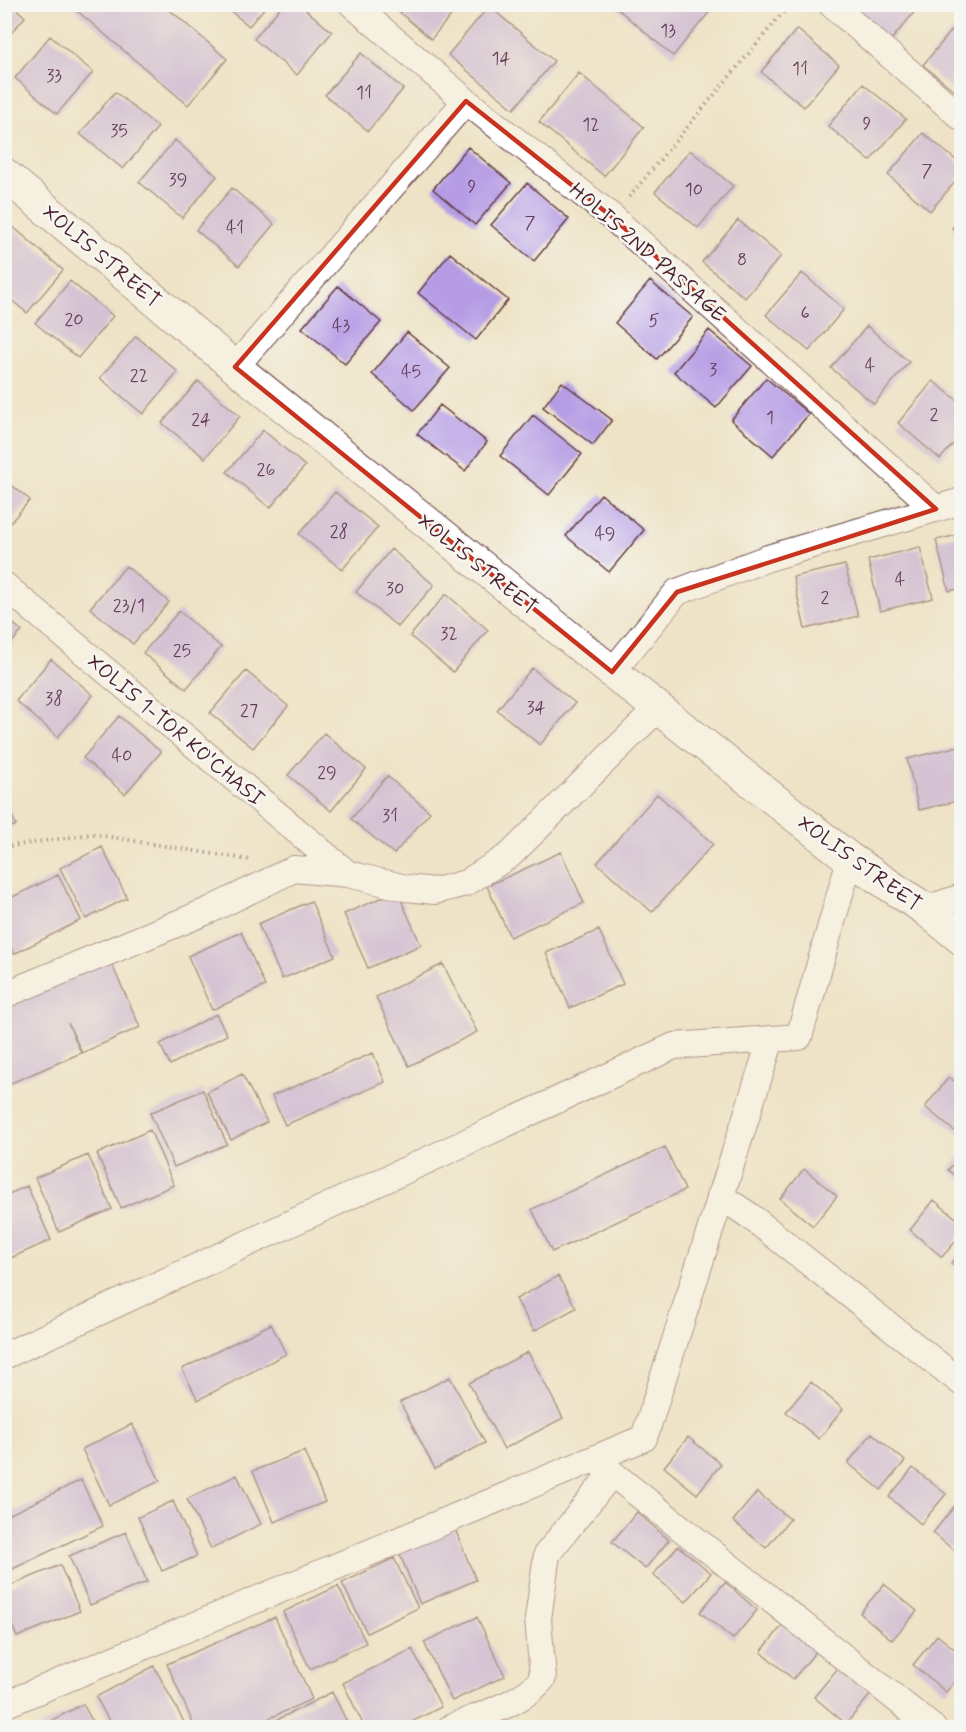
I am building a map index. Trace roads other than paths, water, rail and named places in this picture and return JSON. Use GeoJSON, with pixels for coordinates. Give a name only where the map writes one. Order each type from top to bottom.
{"type":"FeatureCollection","features":[{"type":"Feature","properties":{"kind":"street","name":"HOLIS 2ND PASSAGE"},"geometry":{"type":"LineString","coordinates":[[352,4],[466,101],[612,217],[936,508]]}},
{"type":"Feature","properties":{"kind":"street"},"geometry":{"type":"LineString","coordinates":[[831,4],[962,118]]}},
{"type":"Feature","properties":{"kind":"street"},"geometry":{"type":"LineString","coordinates":[[235,367],[466,101]]}},
{"type":"Feature","properties":{"kind":"street","name":"XOLIS STREET"},"geometry":{"type":"LineString","coordinates":[[4,174],[235,367],[657,709],[850,859],[925,909],[962,939]]}},
{"type":"Feature","properties":{"kind":"street"},"geometry":{"type":"LineString","coordinates":[[612,672],[677,592],[768,558],[962,501]]}},
{"type":"Feature","properties":{"kind":"street","name":"XOLIS 1-TOR KO'CHASI"},"geometry":{"type":"LineString","coordinates":[[4,585],[348,874]]}},
{"type":"Feature","properties":{"kind":"street"},"geometry":{"type":"LineString","coordinates":[[4,994],[210,910],[294,869],[348,874],[406,888],[435,891],[466,883],[510,855],[657,709]]}},
{"type":"Feature","properties":{"kind":"street"},"geometry":{"type":"LineString","coordinates":[[4,1356],[674,1046],[799,1037],[850,859]]}},
{"type":"Feature","properties":{"kind":"street"},"geometry":{"type":"LineString","coordinates":[[925,909],[962,897]]}},
{"type":"Feature","properties":{"kind":"street"},"geometry":{"type":"LineString","coordinates":[[4,1705],[603,1466],[644,1438],[771,1039]]}},
{"type":"Feature","properties":{"kind":"street"},"geometry":{"type":"LineString","coordinates":[[720,1196],[750,1216],[962,1383]]}},
{"type":"Feature","properties":{"kind":"street"},"geometry":{"type":"LineString","coordinates":[[450,1728],[516,1698],[537,1686],[543,1678],[538,1619],[547,1554],[603,1466]]}},
{"type":"Feature","properties":{"kind":"street"},"geometry":{"type":"LineString","coordinates":[[603,1466],[933,1728]]}}]}
